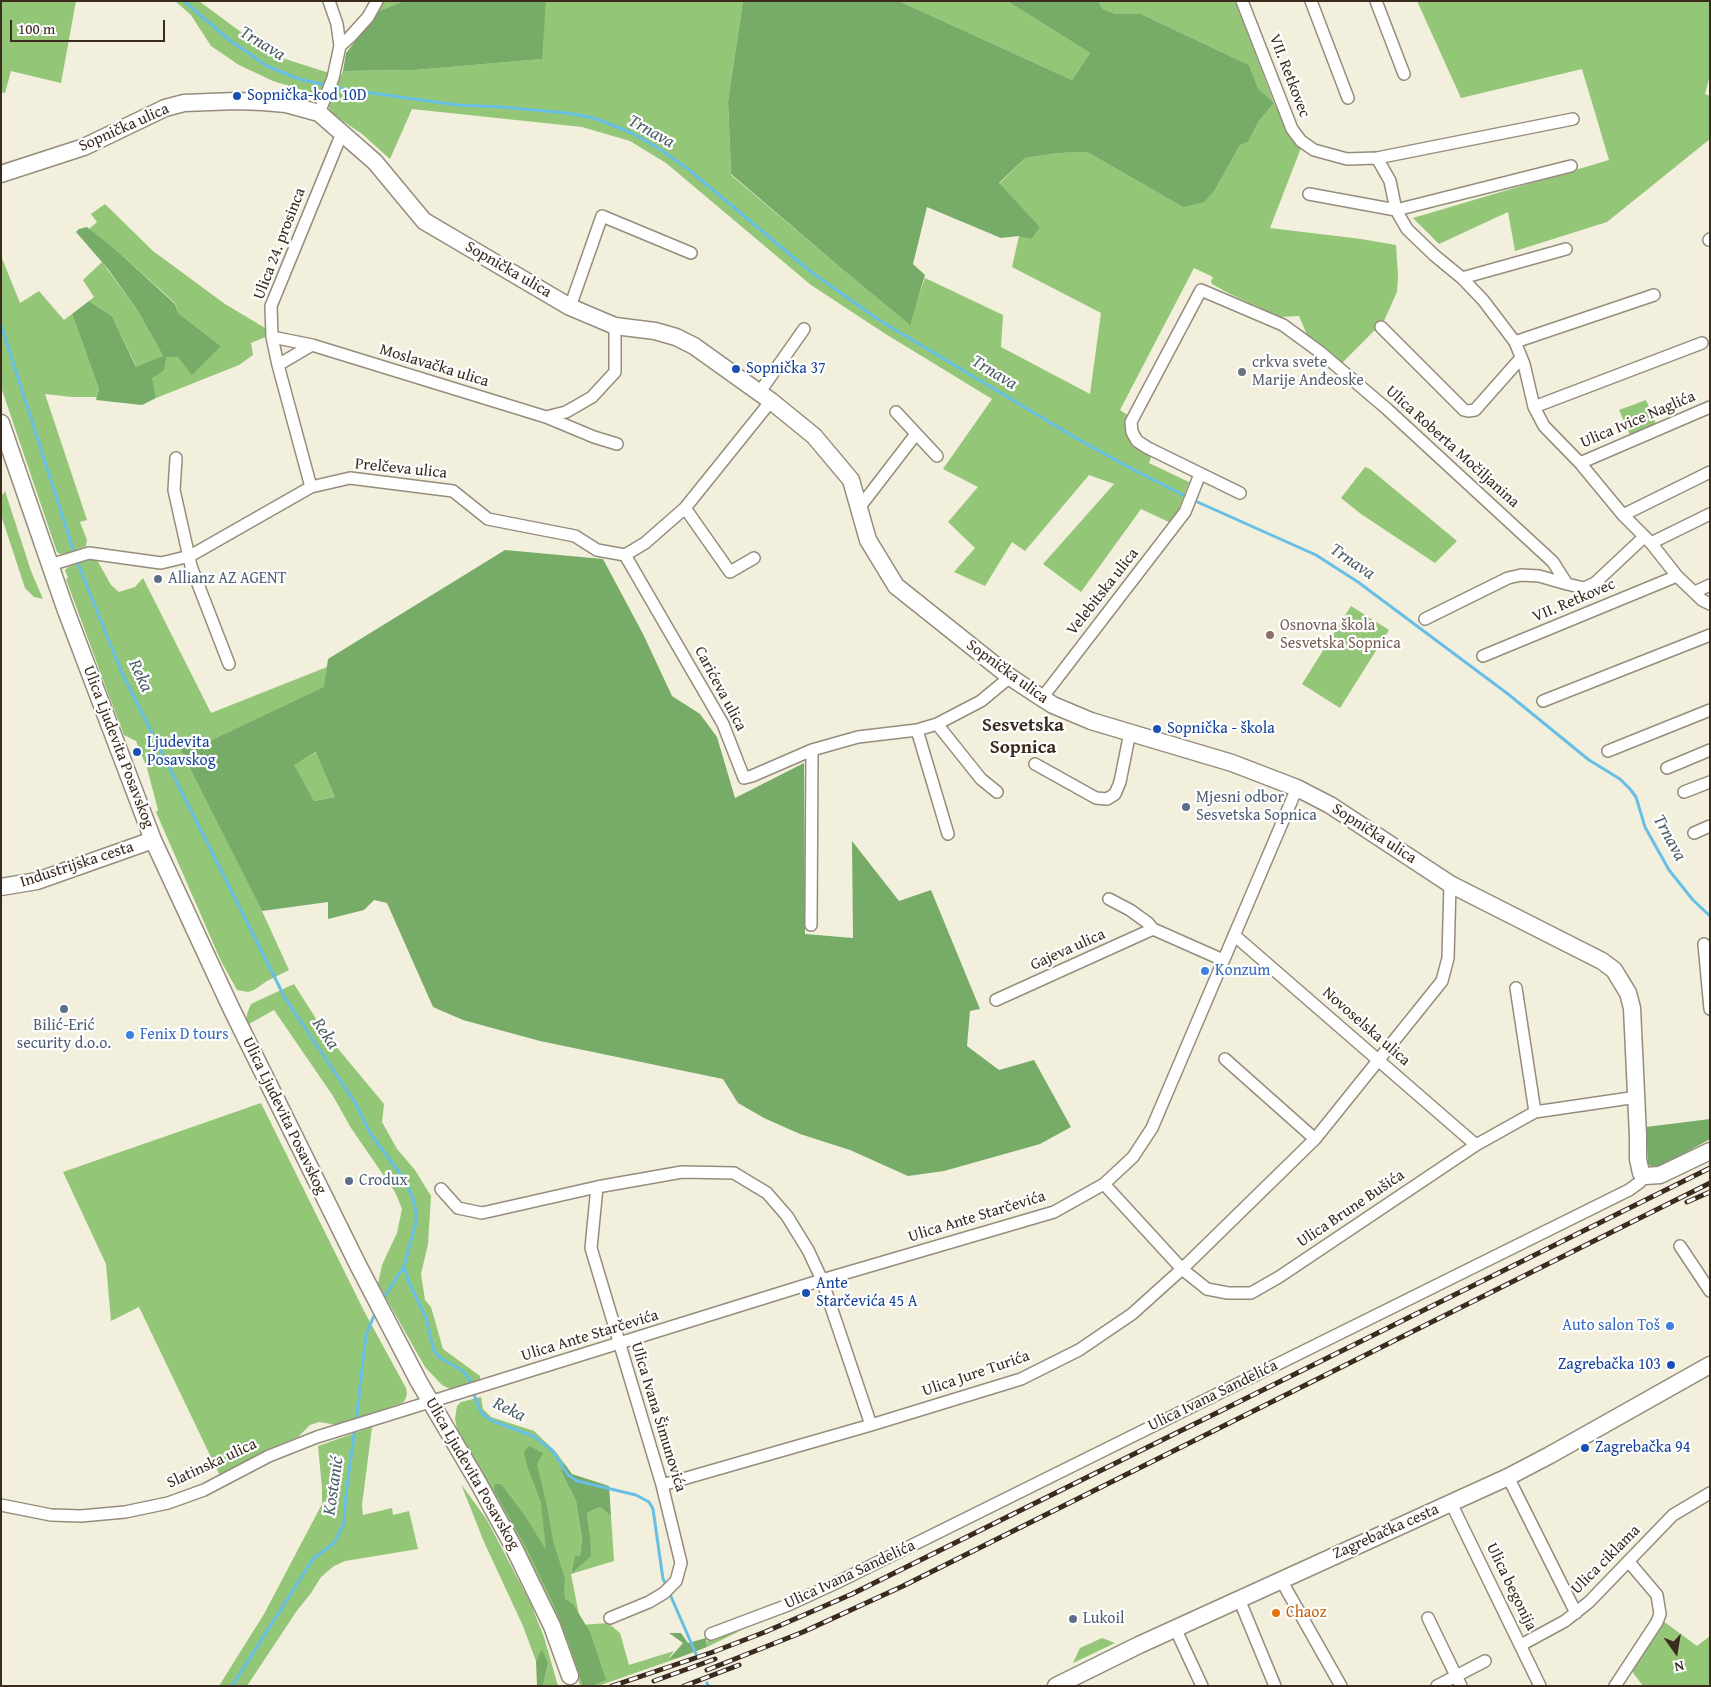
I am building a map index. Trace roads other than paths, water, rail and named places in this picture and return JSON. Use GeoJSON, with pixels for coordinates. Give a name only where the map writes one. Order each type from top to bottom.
{"type":"FeatureCollection","features":[{"type":"Feature","properties":{"kind":"street"},"geometry":{"type":"LineString","coordinates":[[319,113],[333,78],[340,46],[329,1]]}},
{"type":"Feature","properties":{"kind":"street"},"geometry":{"type":"LineString","coordinates":[[340,46],[368,17],[377,1]]}},
{"type":"Feature","properties":{"kind":"street","name":"VII. Retkovec"},"geometry":{"type":"LineString","coordinates":[[1242,1],[1292,129],[1302,141],[1314,150],[1347,160],[1377,158],[1573,119]]}},
{"type":"Feature","properties":{"kind":"street"},"geometry":{"type":"LineString","coordinates":[[1311,1],[1348,98]]}},
{"type":"Feature","properties":{"kind":"street"},"geometry":{"type":"LineString","coordinates":[[1376,1],[1404,74]]}},
{"type":"Feature","properties":{"kind":"street","name":"Sopnička ulica"},"geometry":{"type":"LineString","coordinates":[[1,174],[84,147],[165,108],[184,103],[264,102],[286,104],[319,113],[376,162],[424,221],[570,307],[615,326],[655,331],[676,337],[694,346],[765,397],[814,436],[851,480],[868,540],[896,586],[1010,677],[1042,698],[1078,716],[1232,763],[1298,788],[1330,805],[1450,884],[1602,961],[1614,970],[1628,993],[1632,1008],[1638,1159],[1641,1173],[1645,1176]]}},
{"type":"Feature","properties":{"kind":"street","name":"Ulica 24. prosinca"},"geometry":{"type":"LineString","coordinates":[[311,487],[278,365],[272,337],[271,306],[342,133]]}},
{"type":"Feature","properties":{"kind":"street"},"geometry":{"type":"LineString","coordinates":[[1377,158],[1390,181],[1396,210],[1407,229],[1462,278],[1488,306],[1515,342],[1534,408],[1544,426],[1580,463],[1677,576],[1702,600],[1710,604]]}},
{"type":"Feature","properties":{"kind":"street"},"geometry":{"type":"LineString","coordinates":[[1309,194],[1396,210],[1570,166]]}},
{"type":"Feature","properties":{"kind":"street","name":"Sopnička ulica"},"geometry":{"type":"LineString","coordinates":[[570,307],[602,216],[691,253]]}},
{"type":"Feature","properties":{"kind":"street"},"geometry":{"type":"LineString","coordinates":[[1462,278],[1566,249]]}},
{"type":"Feature","properties":{"kind":"street","name":"Ulica Roberta Močiljanina"},"geometry":{"type":"LineString","coordinates":[[1200,474],[1137,441],[1132,432],[1131,422],[1201,290],[1283,325],[1320,352],[1399,420],[1553,562],[1567,584]]}},
{"type":"Feature","properties":{"kind":"street"},"geometry":{"type":"LineString","coordinates":[[1515,342],[1654,295]]}},
{"type":"Feature","properties":{"kind":"street"},"geometry":{"type":"LineString","coordinates":[[546,417],[566,412],[592,397],[615,372],[615,326]]}},
{"type":"Feature","properties":{"kind":"street"},"geometry":{"type":"LineString","coordinates":[[1381,327],[1464,410],[1468,411],[1475,410],[1521,358]]}},
{"type":"Feature","properties":{"kind":"street"},"geometry":{"type":"LineString","coordinates":[[625,555],[646,543],[685,508],[765,397],[804,329]]}},
{"type":"Feature","properties":{"kind":"street","name":"Moslavačka ulica"},"geometry":{"type":"LineString","coordinates":[[272,337],[312,345],[546,417],[594,437],[618,444]]}},
{"type":"Feature","properties":{"kind":"street"},"geometry":{"type":"LineString","coordinates":[[1534,408],[1702,343]]}},
{"type":"Feature","properties":{"kind":"street"},"geometry":{"type":"LineString","coordinates":[[278,365],[312,345]]}},
{"type":"Feature","properties":{"kind":"street","name":"Ulica Ivice Naglića"},"geometry":{"type":"LineString","coordinates":[[1580,463],[1710,407]]}},
{"type":"Feature","properties":{"kind":"street"},"geometry":{"type":"LineString","coordinates":[[896,412],[937,456]]}},
{"type":"Feature","properties":{"kind":"street","name":"Ulica Ljudevita Posavskog"},"geometry":{"type":"LineString","coordinates":[[1,423],[56,563],[153,840],[231,1008],[301,1151],[430,1402],[479,1484],[513,1546],[552,1626],[570,1676]]}},
{"type":"Feature","properties":{"kind":"street"},"geometry":{"type":"LineString","coordinates":[[859,508],[916,434]]}},
{"type":"Feature","properties":{"kind":"street"},"geometry":{"type":"LineString","coordinates":[[176,458],[174,490],[191,566],[229,664]]}},
{"type":"Feature","properties":{"kind":"street"},"geometry":{"type":"LineString","coordinates":[[1623,515],[1710,472]]}},
{"type":"Feature","properties":{"kind":"street"},"geometry":{"type":"LineString","coordinates":[[1200,474],[1240,493]]}},
{"type":"Feature","properties":{"kind":"street","name":"Velebitska ulica"},"geometry":{"type":"LineString","coordinates":[[1042,698],[1185,512],[1200,474]]}},
{"type":"Feature","properties":{"kind":"street","name":"Prelčeva ulica"},"geometry":{"type":"LineString","coordinates":[[56,563],[89,552],[161,563],[190,556],[311,487],[350,478],[452,491],[488,519],[575,536],[597,550],[625,555]]}},
{"type":"Feature","properties":{"kind":"street"},"geometry":{"type":"LineString","coordinates":[[685,508],[730,572],[754,558]]}},
{"type":"Feature","properties":{"kind":"street"},"geometry":{"type":"LineString","coordinates":[[1425,619],[1508,578],[1521,575],[1534,575],[1584,588],[1595,582],[1648,540],[1710,514]]}},
{"type":"Feature","properties":{"kind":"street","name":"Carićeva ulica"},"geometry":{"type":"LineString","coordinates":[[625,555],[723,724],[744,778],[812,750],[858,737],[917,730],[937,724],[981,701],[1010,677]]}},
{"type":"Feature","properties":{"kind":"street","name":"VII. Retkovec"},"geometry":{"type":"LineString","coordinates":[[1483,656],[1677,576]]}},
{"type":"Feature","properties":{"kind":"street"},"geometry":{"type":"LineString","coordinates":[[1695,592],[1710,585]]}},
{"type":"Feature","properties":{"kind":"street"},"geometry":{"type":"LineString","coordinates":[[1543,701],[1710,635]]}},
{"type":"Feature","properties":{"kind":"street"},"geometry":{"type":"LineString","coordinates":[[1608,751],[1710,710]]}},
{"type":"Feature","properties":{"kind":"street"},"geometry":{"type":"LineString","coordinates":[[937,724],[981,779],[997,792]]}},
{"type":"Feature","properties":{"kind":"street"},"geometry":{"type":"LineString","coordinates":[[917,730],[948,834]]}},
{"type":"Feature","properties":{"kind":"street"},"geometry":{"type":"LineString","coordinates":[[1035,764],[1096,798],[1106,799],[1115,794],[1120,782],[1130,732]]}},
{"type":"Feature","properties":{"kind":"street"},"geometry":{"type":"LineString","coordinates":[[811,925],[812,750]]}},
{"type":"Feature","properties":{"kind":"street"},"geometry":{"type":"LineString","coordinates":[[1667,768],[1710,750]]}},
{"type":"Feature","properties":{"kind":"street"},"geometry":{"type":"LineString","coordinates":[[1684,792],[1710,782]]}},
{"type":"Feature","properties":{"kind":"street","name":"Ulica Ante Starčevića"},"geometry":{"type":"LineString","coordinates":[[430,1402],[822,1280],[1054,1212],[1104,1184],[1133,1156],[1152,1128],[1298,788]]}},
{"type":"Feature","properties":{"kind":"street"},"geometry":{"type":"LineString","coordinates":[[1694,833],[1710,826]]}},
{"type":"Feature","properties":{"kind":"street","name":"Industrijska cesta"},"geometry":{"type":"LineString","coordinates":[[1,887],[36,881],[153,840]]}},
{"type":"Feature","properties":{"kind":"street","name":"Ulica Jure Turića"},"geometry":{"type":"LineString","coordinates":[[662,1485],[871,1425],[1021,1379],[1079,1350],[1132,1314],[1315,1139],[1442,981],[1448,958],[1450,884]]}},
{"type":"Feature","properties":{"kind":"street"},"geometry":{"type":"LineString","coordinates":[[1109,899],[1130,910],[1153,929],[1223,960]]}},
{"type":"Feature","properties":{"kind":"street","name":"Gajeva ulica"},"geometry":{"type":"LineString","coordinates":[[996,1000],[1153,929]]}},
{"type":"Feature","properties":{"kind":"street","name":"Novoselska ulica"},"geometry":{"type":"LineString","coordinates":[[1234,935],[1476,1145]]}},
{"type":"Feature","properties":{"kind":"street"},"geometry":{"type":"LineString","coordinates":[[1704,944],[1710,1009]]}},
{"type":"Feature","properties":{"kind":"street"},"geometry":{"type":"LineString","coordinates":[[1516,988],[1534,1112]]}},
{"type":"Feature","properties":{"kind":"street"},"geometry":{"type":"LineString","coordinates":[[1225,1060],[1315,1139]]}},
{"type":"Feature","properties":{"kind":"street","name":"Ulica Brune Bušića"},"geometry":{"type":"LineString","coordinates":[[1104,1184],[1182,1268],[1207,1289],[1228,1293],[1251,1293],[1279,1278],[1476,1145],[1534,1112],[1636,1097]]}},
{"type":"Feature","properties":{"kind":"street","name":"Ulica Ivana Sandelića"},"geometry":{"type":"LineString","coordinates":[[711,1634],[788,1605],[836,1583],[1630,1190],[1645,1176],[1660,1175],[1710,1151]]}},
{"type":"Feature","properties":{"kind":"street"},"geometry":{"type":"LineString","coordinates":[[441,1189],[458,1208],[482,1213],[682,1172],[734,1173],[767,1194],[787,1216],[808,1250],[822,1280],[871,1425]]}},
{"type":"Feature","properties":{"kind":"street","name":"Ulica Ivana Šimunovića"},"geometry":{"type":"LineString","coordinates":[[597,1188],[591,1248],[662,1485],[680,1563],[676,1581],[667,1589],[649,1602],[610,1618]]}},
{"type":"Feature","properties":{"kind":"street"},"geometry":{"type":"LineString","coordinates":[[1680,1246],[1710,1291]]}},
{"type":"Feature","properties":{"kind":"street","name":"Zagrebačka cesta"},"geometry":{"type":"LineString","coordinates":[[1056,1686],[1175,1628],[1508,1477],[1710,1365]]}},
{"type":"Feature","properties":{"kind":"street","name":"Slatinska ulica"},"geometry":{"type":"LineString","coordinates":[[1,1505],[51,1514],[97,1516],[170,1502],[204,1490],[289,1447],[430,1402]]}},
{"type":"Feature","properties":{"kind":"street"},"geometry":{"type":"LineString","coordinates":[[1508,1477],[1576,1613]]}},
{"type":"Feature","properties":{"kind":"street","name":"Ulica ciklama"},"geometry":{"type":"LineString","coordinates":[[1522,1645],[1576,1613],[1629,1562],[1673,1515],[1710,1493]]}},
{"type":"Feature","properties":{"kind":"street","name":"Ulica begonija"},"geometry":{"type":"LineString","coordinates":[[1451,1503],[1522,1645],[1540,1686]]}},
{"type":"Feature","properties":{"kind":"street"},"geometry":{"type":"LineString","coordinates":[[1615,1686],[1657,1622],[1660,1614],[1657,1595],[1629,1562]]}},
{"type":"Feature","properties":{"kind":"street"},"geometry":{"type":"LineString","coordinates":[[1281,1580],[1341,1686]]}},
{"type":"Feature","properties":{"kind":"street"},"geometry":{"type":"LineString","coordinates":[[1239,1599],[1275,1686]]}},
{"type":"Feature","properties":{"kind":"street"},"geometry":{"type":"LineString","coordinates":[[1428,1618],[1459,1680]]}},
{"type":"Feature","properties":{"kind":"street"},"geometry":{"type":"LineString","coordinates":[[1175,1628],[1202,1686]]}},
{"type":"Feature","properties":{"kind":"street"},"geometry":{"type":"LineString","coordinates":[[1437,1686],[1459,1680],[1486,1661]]}},
{"type":"Feature","properties":{"kind":"waterway","name":"Trnava"},"geometry":{"type":"LineString","coordinates":[[184,1],[228,39],[267,66],[299,79],[343,89],[457,105],[567,113],[594,118],[630,132],[658,148],[688,169],[811,272],[879,320],[1076,438],[1187,497]]}},
{"type":"Feature","properties":{"kind":"waterway","name":"Reka"},"geometry":{"type":"LineString","coordinates":[[1,325],[75,555]]}},
{"type":"Feature","properties":{"kind":"waterway","name":"Trnava"},"geometry":{"type":"LineString","coordinates":[[1193,500],[1316,555],[1358,582],[1508,694],[1589,760],[1620,779],[1636,797],[1645,827],[1669,870],[1693,900],[1710,916]]}},
{"type":"Feature","properties":{"kind":"waterway","name":"Reka"},"geometry":{"type":"LineString","coordinates":[[77,561],[122,673],[285,998],[356,1104],[370,1133],[404,1179],[413,1198],[416,1212],[416,1223],[404,1266],[408,1280],[426,1318],[434,1351],[439,1357],[463,1371],[469,1379],[471,1386]]}},
{"type":"Feature","properties":{"kind":"waterway","name":"Kostanić"},"geometry":{"type":"LineString","coordinates":[[382,1301],[404,1266]]}},
{"type":"Feature","properties":{"kind":"waterway","name":"Kostanić"},"geometry":{"type":"LineString","coordinates":[[356,1422],[366,1335],[376,1311]]}},
{"type":"Feature","properties":{"kind":"waterway","name":"Reka"},"geometry":{"type":"LineString","coordinates":[[473,1392],[481,1413],[493,1421],[533,1436],[552,1450],[568,1475],[577,1481],[636,1495],[649,1502],[653,1509],[663,1579],[667,1586]]}},
{"type":"Feature","properties":{"kind":"waterway","name":"Kostanić"},"geometry":{"type":"LineString","coordinates":[[232,1686],[313,1559],[334,1543],[344,1523],[355,1428]]}},
{"type":"Feature","properties":{"kind":"waterway","name":"Reka"},"geometry":{"type":"LineString","coordinates":[[669,1592],[696,1654]]}},
{"type":"Feature","properties":{"kind":"railway"},"geometry":{"type":"LineString","coordinates":[[612,1686],[713,1652],[765,1632],[852,1594],[1710,1168]]}},
{"type":"Feature","properties":{"kind":"railway"},"geometry":{"type":"LineString","coordinates":[[707,1670],[803,1632],[903,1586],[1710,1183]]}},
{"type":"Feature","properties":{"kind":"railway"},"geometry":{"type":"LineString","coordinates":[[1687,1202],[1710,1192]]}},
{"type":"Feature","properties":{"kind":"railway"},"geometry":{"type":"LineString","coordinates":[[654,1681],[715,1659]]}},
{"type":"Feature","properties":{"kind":"railway"},"geometry":{"type":"LineString","coordinates":[[684,1686],[739,1665]]}},
{"type":"Feature","properties":{"kind":"place","name":"Sopnička-kod 10D"},"geometry":{"type":"Point","coordinates":[237,96]}},
{"type":"Feature","properties":{"kind":"place","name":"Sopnička 37"},"geometry":{"type":"Point","coordinates":[736,369]}},
{"type":"Feature","properties":{"kind":"place","name":"crkva svete Marije Anđeoske"},"geometry":{"type":"Point","coordinates":[1242,372]}},
{"type":"Feature","properties":{"kind":"place","name":"Allianz AZ AGENT"},"geometry":{"type":"Point","coordinates":[158,579]}},
{"type":"Feature","properties":{"kind":"place","name":"Osnovna škola Sesvetska Sopnica"},"geometry":{"type":"Point","coordinates":[1270,635]}},
{"type":"Feature","properties":{"kind":"place","name":"Sopnička - škola"},"geometry":{"type":"Point","coordinates":[1157,729]}},
{"type":"Feature","properties":{"kind":"place","name":"Ljudevita Posavskog"},"geometry":{"type":"Point","coordinates":[137,752]}},
{"type":"Feature","properties":{"kind":"place","name":"Mjesni odbor Sesvetska Sopnica"},"geometry":{"type":"Point","coordinates":[1186,807]}},
{"type":"Feature","properties":{"kind":"place","name":"Konzum"},"geometry":{"type":"Point","coordinates":[1205,971]}},
{"type":"Feature","properties":{"kind":"place","name":"Bilić-Erić security d.o.o."},"geometry":{"type":"Point","coordinates":[64,1009]}},
{"type":"Feature","properties":{"kind":"place","name":"Fenix D tours"},"geometry":{"type":"Point","coordinates":[130,1035]}},
{"type":"Feature","properties":{"kind":"place","name":"Crodux"},"geometry":{"type":"Point","coordinates":[349,1181]}},
{"type":"Feature","properties":{"kind":"place","name":"Ante Starčevića 45 A"},"geometry":{"type":"Point","coordinates":[806,1293]}},
{"type":"Feature","properties":{"kind":"place","name":"Auto salon Toš"},"geometry":{"type":"Point","coordinates":[1670,1326]}},
{"type":"Feature","properties":{"kind":"place","name":"Zagrebačka 103"},"geometry":{"type":"Point","coordinates":[1671,1365]}},
{"type":"Feature","properties":{"kind":"place","name":"Zagrebačka 94"},"geometry":{"type":"Point","coordinates":[1585,1448]}},
{"type":"Feature","properties":{"kind":"place","name":"Chaoz"},"geometry":{"type":"Point","coordinates":[1276,1613]}},
{"type":"Feature","properties":{"kind":"place","name":"Lukoil"},"geometry":{"type":"Point","coordinates":[1073,1619]}},
{"type":"Feature","properties":{"kind":"district","name":"Sesvetska Sopnica"},"geometry":{"type":"Point","coordinates":[1023,737]}}]}
